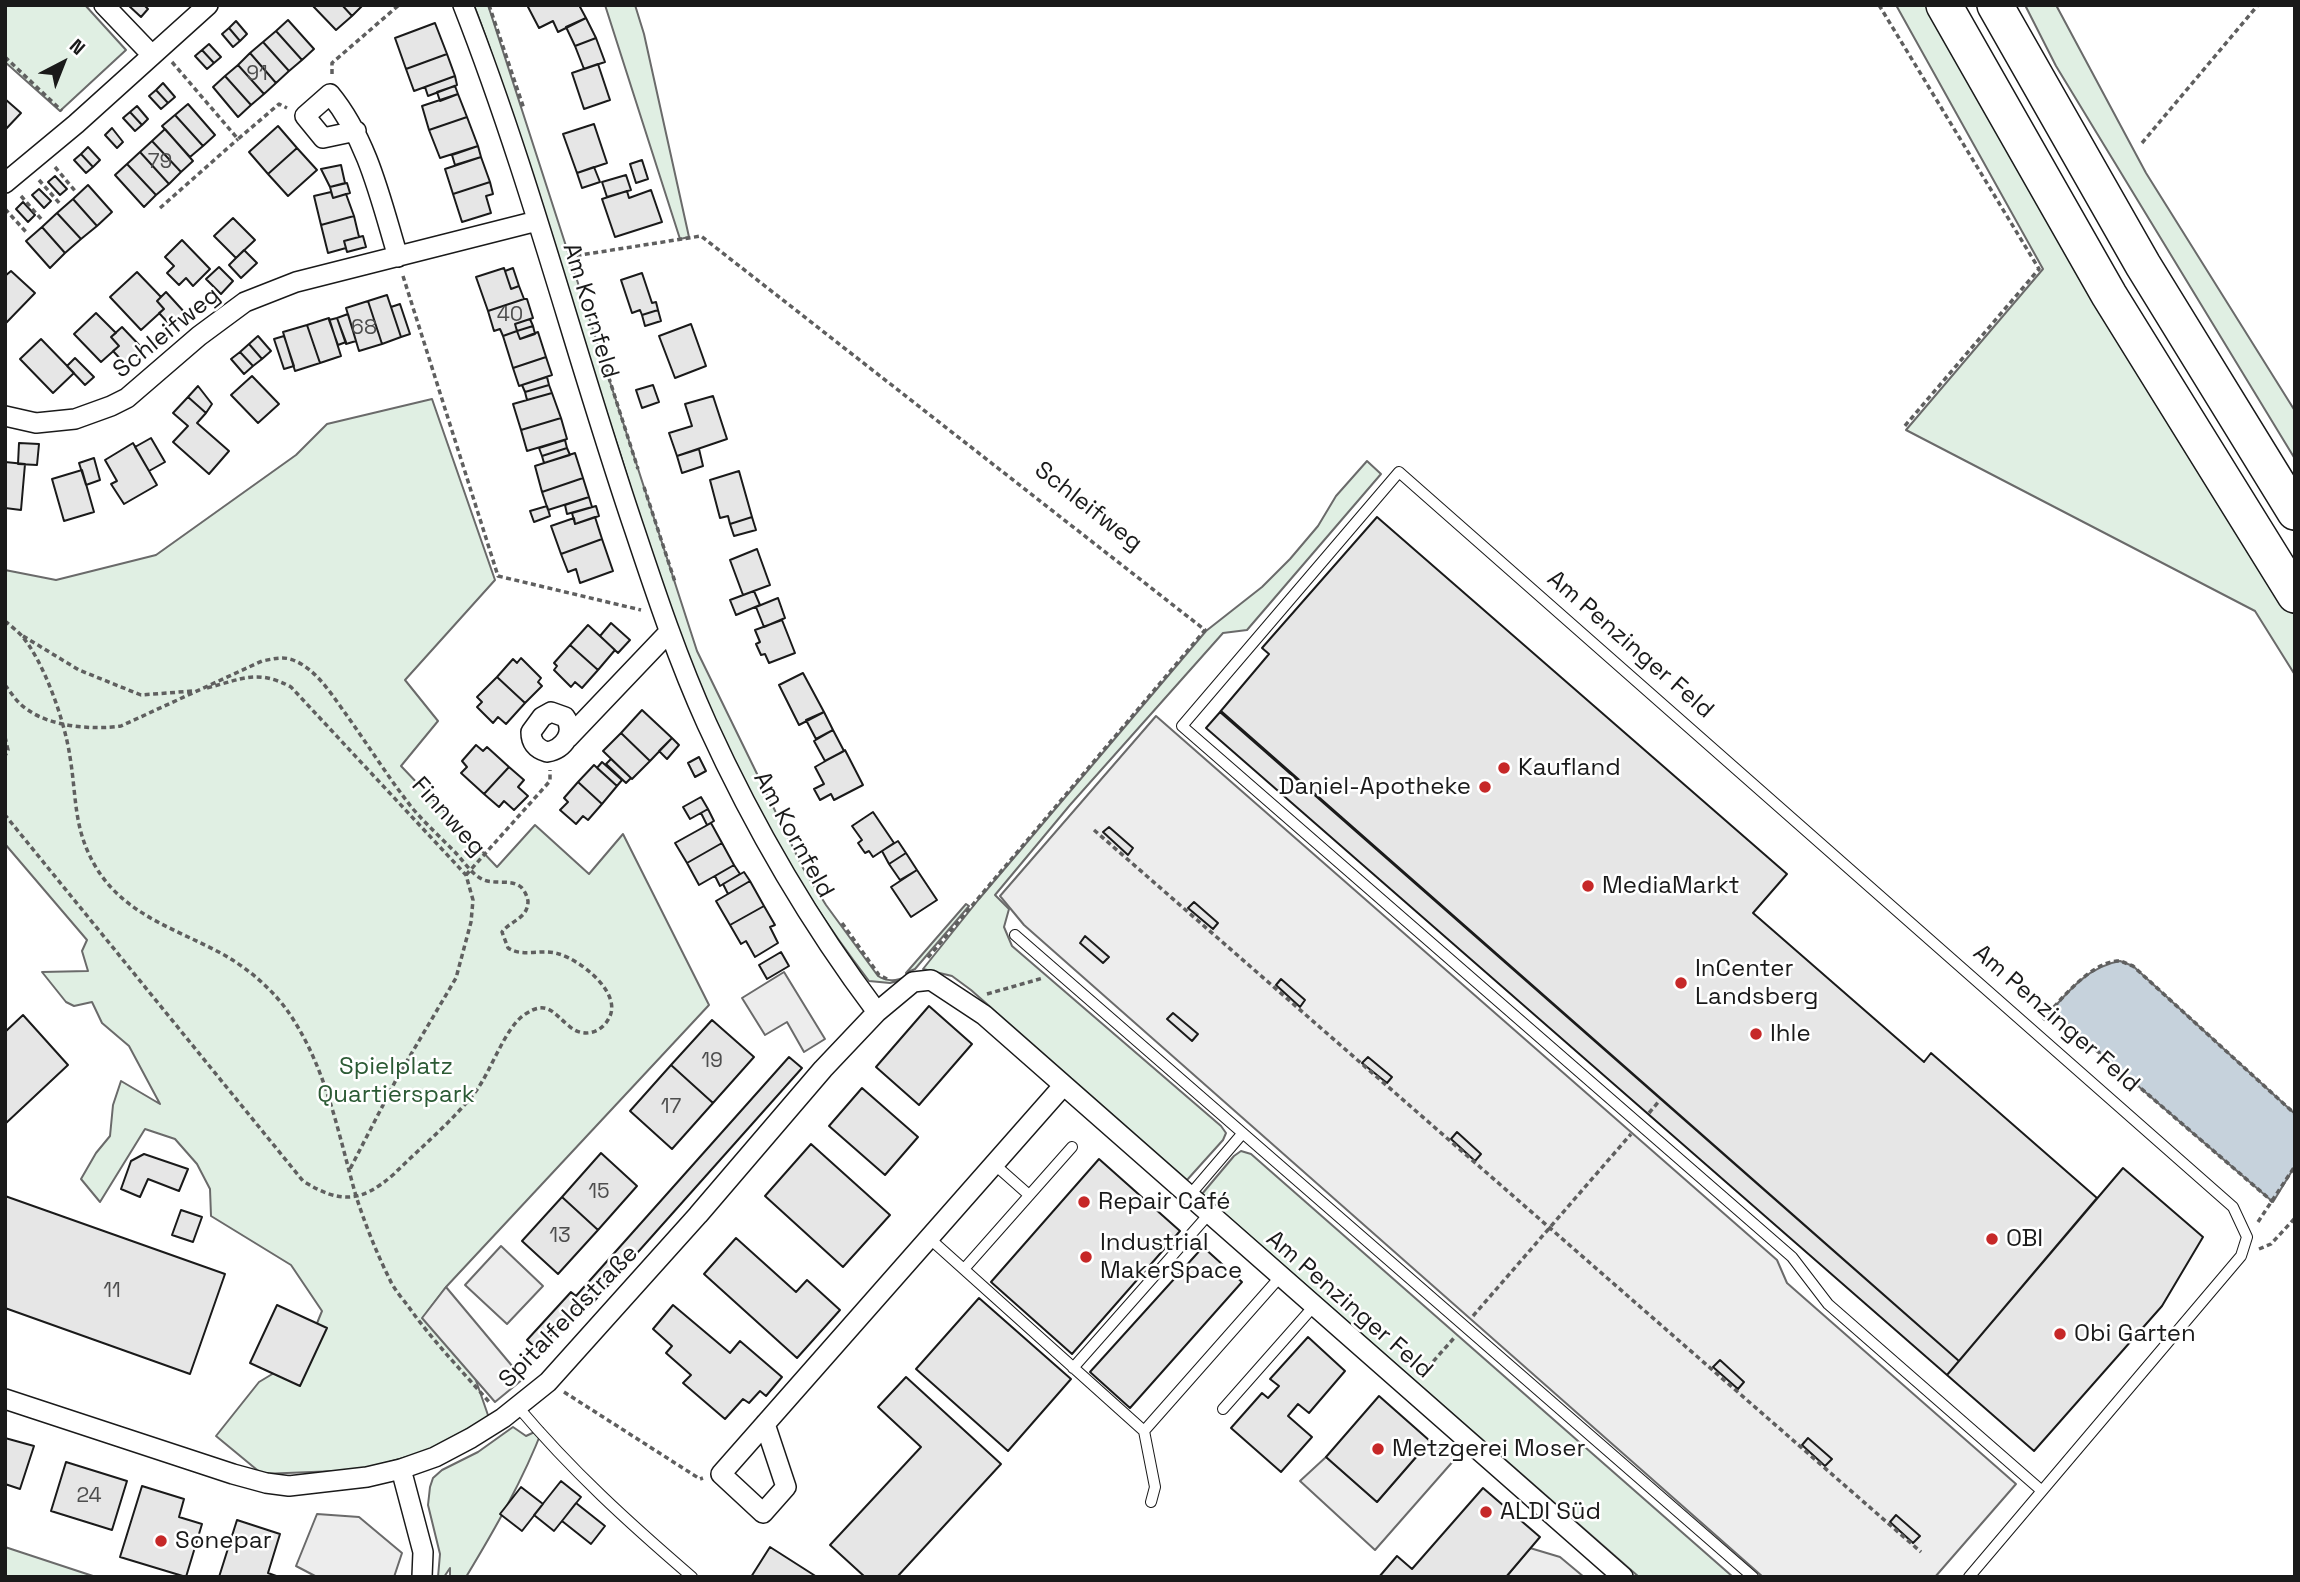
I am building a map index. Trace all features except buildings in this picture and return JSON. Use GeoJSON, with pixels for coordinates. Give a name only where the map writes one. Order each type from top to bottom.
{"type":"FeatureCollection","features":[{"type":"Feature","properties":{"kind":"highway"},"geometry":{"type":"LineString","coordinates":[[1944,5],[2109,295],[2295,595]]}},
{"type":"Feature","properties":{"kind":"highway"},"geometry":{"type":"LineString","coordinates":[[1995,5],[2143,265],[2295,512]]}},
{"type":"Feature","properties":{"kind":"street"},"geometry":{"type":"LineString","coordinates":[[104,5],[155,51]]}},
{"type":"Feature","properties":{"kind":"street"},"geometry":{"type":"LineString","coordinates":[[7,182],[208,5]]}},
{"type":"Feature","properties":{"kind":"street","name":"Am Kornfeld"},"geometry":{"type":"LineString","coordinates":[[463,5],[483,56],[666,624],[706,724],[796,893],[836,957],[877,1012]]}},
{"type":"Feature","properties":{"kind":"street"},"geometry":{"type":"LineString","coordinates":[[356,131],[323,138],[305,116],[330,94],[344,111],[356,131],[368,159],[398,257]]}},
{"type":"Feature","properties":{"kind":"street","name":"Schleifweg"},"geometry":{"type":"LineString","coordinates":[[5,416],[36,423],[75,419],[111,406],[127,398],[199,336],[246,302],[296,282],[537,221]]}},
{"type":"Feature","properties":{"kind":"street"},"geometry":{"type":"LineString","coordinates":[[568,738],[570,727],[565,717],[551,712],[533,727],[531,738],[537,747],[550,751],[558,748],[568,738],[666,624]]}},
{"type":"Feature","properties":{"kind":"street"},"geometry":{"type":"LineString","coordinates":[[877,1012],[914,977]]}},
{"type":"Feature","properties":{"kind":"street","name":"Am Penzinger Feld"},"geometry":{"type":"LineString","coordinates":[[914,977],[931,980],[984,1015],[1623,1577]]}},
{"type":"Feature","properties":{"kind":"street","name":"Spitalfeldstraße"},"geometry":{"type":"LineString","coordinates":[[5,1399],[233,1475],[265,1483],[289,1486],[367,1477],[435,1457],[510,1412],[548,1382],[698,1215],[823,1069],[877,1012]]}},
{"type":"Feature","properties":{"kind":"street"},"geometry":{"type":"LineString","coordinates":[[765,1424],[786,1487],[763,1513],[720,1475],[1063,1086]]}},
{"type":"Feature","properties":{"kind":"street"},"geometry":{"type":"LineString","coordinates":[[401,1469],[423,1552],[422,1577]]}},
{"type":"Feature","properties":{"kind":"lane","name":"Am Penzinger Feld"},"geometry":{"type":"LineString","coordinates":[[1639,1125],[1182,726],[1399,472],[2233,1206],[2247,1237]]}},
{"type":"Feature","properties":{"kind":"lane"},"geometry":{"type":"LineString","coordinates":[[1015,935],[1753,1577]]}},
{"type":"Feature","properties":{"kind":"lane"},"geometry":{"type":"LineString","coordinates":[[1639,1125],[1792,1258],[1828,1304],[2042,1491]]}},
{"type":"Feature","properties":{"kind":"lane"},"geometry":{"type":"LineString","coordinates":[[1189,1196],[1242,1133]]}},
{"type":"Feature","properties":{"kind":"lane"},"geometry":{"type":"LineString","coordinates":[[964,1269],[1072,1147]]}},
{"type":"Feature","properties":{"kind":"lane"},"geometry":{"type":"LineString","coordinates":[[994,1164],[1029,1195]]}},
{"type":"Feature","properties":{"kind":"lane"},"geometry":{"type":"LineString","coordinates":[[1073,1368],[1209,1214]]}},
{"type":"Feature","properties":{"kind":"lane"},"geometry":{"type":"LineString","coordinates":[[1969,1577],[2241,1256],[2247,1237]]}},
{"type":"Feature","properties":{"kind":"lane"},"geometry":{"type":"LineString","coordinates":[[929,1238],[1144,1431],[1155,1487],[1151,1502]]}},
{"type":"Feature","properties":{"kind":"lane"},"geometry":{"type":"LineString","coordinates":[[1144,1431],[1280,1277]]}},
{"type":"Feature","properties":{"kind":"lane"},"geometry":{"type":"LineString","coordinates":[[1223,1409],[1314,1306]]}},
{"type":"Feature","properties":{"kind":"lane"},"geometry":{"type":"LineString","coordinates":[[510,1412],[556,1452],[618,1513],[692,1577]]}},
{"type":"Feature","properties":{"kind":"path"},"geometry":{"type":"LineString","coordinates":[[330,94],[332,63],[399,5]]}},
{"type":"Feature","properties":{"kind":"path"},"geometry":{"type":"LineString","coordinates":[[489,5],[527,117]]}},
{"type":"Feature","properties":{"kind":"path"},"geometry":{"type":"LineString","coordinates":[[1880,5],[2039,269],[1903,428]]}},
{"type":"Feature","properties":{"kind":"path"},"geometry":{"type":"LineString","coordinates":[[2142,143],[2258,5]]}},
{"type":"Feature","properties":{"kind":"path"},"geometry":{"type":"LineString","coordinates":[[155,51],[238,139]]}},
{"type":"Feature","properties":{"kind":"path"},"geometry":{"type":"LineString","coordinates":[[5,57],[76,124]]}},
{"type":"Feature","properties":{"kind":"path"},"geometry":{"type":"LineString","coordinates":[[160,208],[279,104],[305,116]]}},
{"type":"Feature","properties":{"kind":"path"},"geometry":{"type":"LineString","coordinates":[[42,152],[76,192]]}},
{"type":"Feature","properties":{"kind":"path"},"geometry":{"type":"LineString","coordinates":[[26,166],[61,205]]}},
{"type":"Feature","properties":{"kind":"path"},"geometry":{"type":"LineString","coordinates":[[7,182],[42,220]]}},
{"type":"Feature","properties":{"kind":"path"},"geometry":{"type":"LineString","coordinates":[[5,209],[27,233]]}},
{"type":"Feature","properties":{"kind":"path","name":"Schleifweg"},"geometry":{"type":"LineString","coordinates":[[548,260],[701,236],[1205,629],[914,977]]}},
{"type":"Feature","properties":{"kind":"path"},"geometry":{"type":"LineString","coordinates":[[398,257],[498,576],[666,624]]}},
{"type":"Feature","properties":{"kind":"path"},"geometry":{"type":"LineString","coordinates":[[600,349],[677,587]]}},
{"type":"Feature","properties":{"kind":"path"},"geometry":{"type":"LineString","coordinates":[[5,621],[21,635],[79,670],[141,695],[183,693],[255,676],[274,678],[292,687],[466,875],[473,900],[471,922],[456,978],[397,1078],[350,1170]]}},
{"type":"Feature","properties":{"kind":"path"},"geometry":{"type":"LineString","coordinates":[[21,635],[39,662],[62,723],[70,756],[76,819],[96,868],[128,905],[151,920],[228,957],[255,977],[288,1011],[317,1065],[338,1123],[356,1197],[390,1282],[418,1320],[510,1412]]}},
{"type":"Feature","properties":{"kind":"path","name":"Finnweg"},"geometry":{"type":"LineString","coordinates":[[5,685],[29,712],[62,723],[99,729],[121,726],[262,661],[281,657],[292,659],[319,680],[414,810],[480,878],[521,887],[527,896],[528,906],[524,915],[502,932],[508,948],[522,954],[543,951],[572,959],[598,979],[607,992],[612,1005],[610,1016],[597,1031],[586,1034],[568,1026],[554,1011],[546,1008],[526,1013],[517,1020],[477,1090],[462,1107],[379,1186],[356,1197]]}},
{"type":"Feature","properties":{"kind":"path"},"geometry":{"type":"LineString","coordinates":[[5,737],[8,750],[5,757]]}},
{"type":"Feature","properties":{"kind":"path"},"geometry":{"type":"LineString","coordinates":[[466,875],[550,781],[550,751]]}},
{"type":"Feature","properties":{"kind":"path"},"geometry":{"type":"LineString","coordinates":[[5,815],[303,1181],[337,1198],[356,1197]]}},
{"type":"Feature","properties":{"kind":"path"},"geometry":{"type":"LineString","coordinates":[[1094,830],[1921,1552]]}},
{"type":"Feature","properties":{"kind":"path"},"geometry":{"type":"LineString","coordinates":[[841,922],[879,975],[886,979],[914,977]]}},
{"type":"Feature","properties":{"kind":"path"},"geometry":{"type":"LineString","coordinates":[[2033,1032],[2077,982],[2107,963],[2120,961],[2133,966],[2295,1114]]}},
{"type":"Feature","properties":{"kind":"path"},"geometry":{"type":"LineString","coordinates":[[965,1002],[1060,974]]}},
{"type":"Feature","properties":{"kind":"path"},"geometry":{"type":"LineString","coordinates":[[2051,1011],[2273,1202]]}},
{"type":"Feature","properties":{"kind":"path"},"geometry":{"type":"LineString","coordinates":[[1409,1389],[1660,1100]]}},
{"type":"Feature","properties":{"kind":"path"},"geometry":{"type":"LineString","coordinates":[[2247,1237],[2295,1166]]}},
{"type":"Feature","properties":{"kind":"path"},"geometry":{"type":"LineString","coordinates":[[2241,1256],[2271,1244],[2295,1218]]}},
{"type":"Feature","properties":{"kind":"path"},"geometry":{"type":"LineString","coordinates":[[548,1382],[700,1479],[720,1475]]}},
{"type":"Feature","properties":{"kind":"green space"},"geometry":{"type":"Polygon","coordinates":[[[5,5],[85,5],[126,50],[60,111],[5,62],[5,5]]]}},
{"type":"Feature","properties":{"kind":"green space"},"geometry":{"type":"Polygon","coordinates":[[[474,5],[488,5],[697,651],[803,868],[826,905],[878,976],[889,980],[910,978],[890,983],[869,981],[809,896],[781,850],[731,757],[709,709],[663,592],[551,247],[502,84],[474,5]]]}},
{"type":"Feature","properties":{"kind":"green space"},"geometry":{"type":"Polygon","coordinates":[[[605,5],[635,5],[644,34],[689,237],[680,239],[605,5]]]}},
{"type":"Feature","properties":{"kind":"green space"},"geometry":{"type":"Polygon","coordinates":[[[1896,5],[1932,5],[2100,302],[2295,615],[2295,675],[2255,611],[1906,430],[2043,269],[1896,5]]]}},
{"type":"Feature","properties":{"kind":"green space"},"geometry":{"type":"Polygon","coordinates":[[[2025,5],[2056,5],[2146,173],[2295,411],[2295,459],[2056,66],[2025,5]]]}},
{"type":"Feature","properties":{"kind":"green space","name":"Spielplatz Quartierspark"},"geometry":{"type":"Polygon","coordinates":[[[432,399],[495,580],[405,680],[438,721],[401,766],[497,867],[535,825],[589,874],[623,834],[709,1005],[446,1287],[427,1312],[472,1369],[489,1418],[445,1446],[361,1470],[262,1474],[216,1436],[259,1382],[304,1355],[322,1311],[291,1265],[211,1216],[210,1189],[197,1164],[175,1139],[145,1129],[100,1202],[81,1179],[96,1153],[110,1136],[113,1105],[121,1081],[160,1104],[129,1046],[102,1023],[92,1002],[74,1006],[66,1002],[42,972],[88,971],[82,951],[87,940],[5,844],[5,570],[56,580],[156,555],[296,455],[327,424],[432,399]]]}},
{"type":"Feature","properties":{"kind":"green space"},"geometry":{"type":"Polygon","coordinates":[[[1367,461],[1381,474],[1247,630],[1223,633],[1070,805],[995,895],[1009,909],[1004,927],[1012,946],[1226,1133],[1223,1140],[1187,1180],[971,990],[952,976],[923,969],[1206,631],[1262,587],[1290,559],[1318,526],[1336,496],[1367,461]]]}},
{"type":"Feature","properties":{"kind":"green space"},"geometry":{"type":"Polygon","coordinates":[[[966,904],[969,906],[915,969],[906,973],[966,904]]]}},
{"type":"Feature","properties":{"kind":"green space"},"geometry":{"type":"Polygon","coordinates":[[[1241,1151],[1251,1154],[1733,1577],[1639,1577],[1202,1194],[1241,1151]]]}},
{"type":"Feature","properties":{"kind":"green space"},"geometry":{"type":"Polygon","coordinates":[[[513,1427],[526,1436],[543,1428],[498,1522],[466,1577],[450,1577],[450,1568],[444,1577],[438,1577],[440,1554],[428,1505],[433,1478],[442,1470],[478,1452],[513,1427]]]}},
{"type":"Feature","properties":{"kind":"green space"},"geometry":{"type":"Polygon","coordinates":[[[5,1547],[96,1577],[5,1577],[5,1547]]]}},
{"type":"Feature","properties":{"kind":"shaded area"},"geometry":{"type":"Polygon","coordinates":[[[1156,716],[1777,1260],[1787,1283],[2016,1484],[1935,1577],[1763,1577],[1024,925],[1000,896],[1156,716]]]}},
{"type":"Feature","properties":{"kind":"shaded area"},"geometry":{"type":"Polygon","coordinates":[[[2120,961],[2133,966],[2295,1114],[2295,1166],[2273,1202],[2051,1011],[2090,973],[2120,961]]]}},
{"type":"Feature","properties":{"kind":"shaded area"},"geometry":{"type":"Polygon","coordinates":[[[784,972],[825,1039],[804,1052],[787,1022],[765,1035],[742,998],[784,972]]]}},
{"type":"Feature","properties":{"kind":"shaded area"},"geometry":{"type":"Polygon","coordinates":[[[501,1246],[543,1286],[507,1324],[465,1285],[501,1246]]]}},
{"type":"Feature","properties":{"kind":"shaded area"},"geometry":{"type":"Polygon","coordinates":[[[446,1287],[523,1379],[495,1402],[422,1318],[446,1287]]]}},
{"type":"Feature","properties":{"kind":"shaded area"},"geometry":{"type":"Polygon","coordinates":[[[1430,1441],[1455,1459],[1375,1550],[1300,1481],[1326,1457],[1377,1502],[1430,1441]]]}},
{"type":"Feature","properties":{"kind":"shaded area"},"geometry":{"type":"Polygon","coordinates":[[[317,1514],[359,1517],[402,1553],[394,1577],[317,1577],[296,1566],[317,1514]]]}},
{"type":"Feature","properties":{"kind":"shaded area"},"geometry":{"type":"Polygon","coordinates":[[[1530,1548],[1560,1557],[1584,1577],[1506,1577],[1530,1548]]]}},
{"type":"Feature","properties":{"kind":"place","name":"Kaufland"},"geometry":{"type":"Point","coordinates":[1504,768]}},
{"type":"Feature","properties":{"kind":"place","name":"Daniel-Apotheke"},"geometry":{"type":"Point","coordinates":[1485,787]}},
{"type":"Feature","properties":{"kind":"place","name":"MediaMarkt"},"geometry":{"type":"Point","coordinates":[1588,886]}},
{"type":"Feature","properties":{"kind":"place","name":"InCenter Landsberg"},"geometry":{"type":"Point","coordinates":[1681,983]}},
{"type":"Feature","properties":{"kind":"place","name":"Ihle"},"geometry":{"type":"Point","coordinates":[1756,1034]}},
{"type":"Feature","properties":{"kind":"place","name":"Repair Café"},"geometry":{"type":"Point","coordinates":[1084,1202]}},
{"type":"Feature","properties":{"kind":"place","name":"OBI"},"geometry":{"type":"Point","coordinates":[1992,1239]}},
{"type":"Feature","properties":{"kind":"place","name":"Industrial MakerSpace"},"geometry":{"type":"Point","coordinates":[1086,1257]}},
{"type":"Feature","properties":{"kind":"place","name":"Obi Garten"},"geometry":{"type":"Point","coordinates":[2060,1334]}},
{"type":"Feature","properties":{"kind":"place","name":"Metzgerei Moser"},"geometry":{"type":"Point","coordinates":[1378,1449]}},
{"type":"Feature","properties":{"kind":"place","name":"ALDI Süd"},"geometry":{"type":"Point","coordinates":[1486,1512]}},
{"type":"Feature","properties":{"kind":"place","name":"Sonepar"},"geometry":{"type":"Point","coordinates":[161,1541]}}]}
